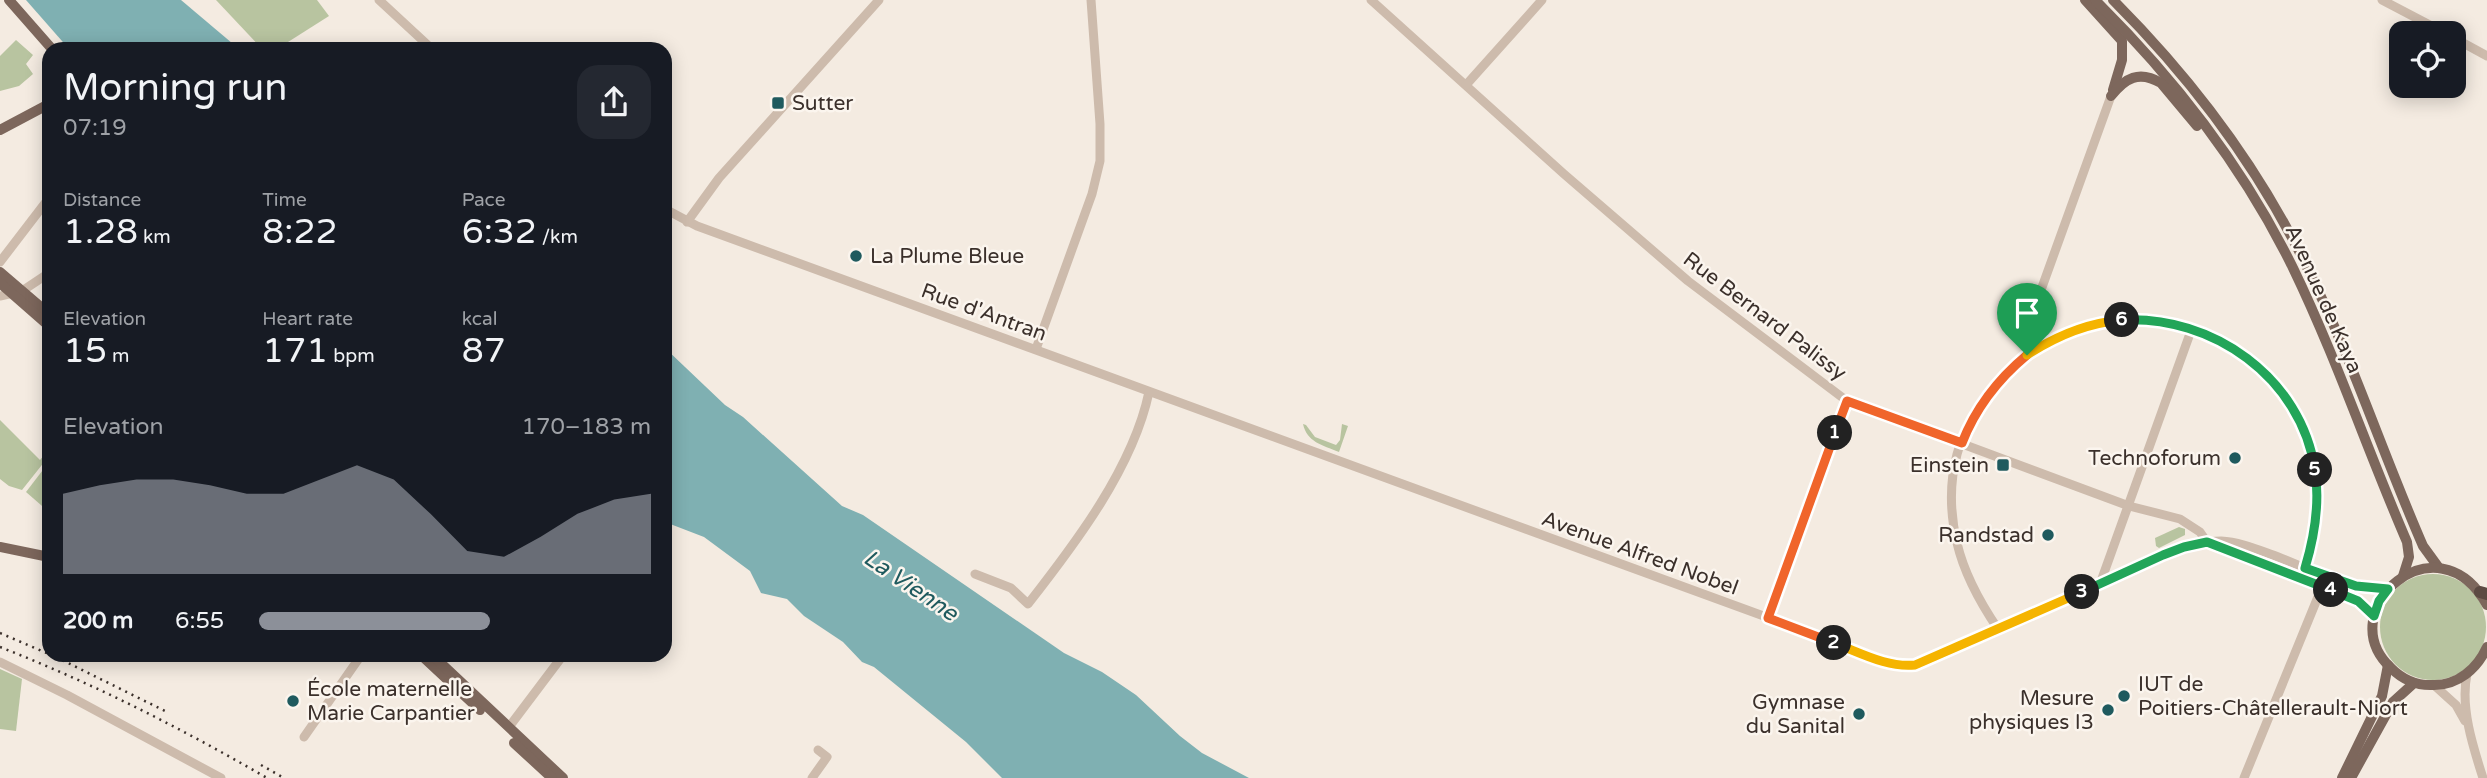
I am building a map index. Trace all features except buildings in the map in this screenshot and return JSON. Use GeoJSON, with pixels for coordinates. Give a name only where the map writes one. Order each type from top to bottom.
{"type":"FeatureCollection","features":[{"type":"Feature","properties":{"kind":"main road"},"geometry":{"type":"LineString","coordinates":[[9,0],[46,42]]}},
{"type":"Feature","properties":{"kind":"main road"},"geometry":{"type":"LineString","coordinates":[[2085,0],[2122,41],[2122,60],[2111,96]]}},
{"type":"Feature","properties":{"kind":"main road","name":"Avenue de Kaya"},"geometry":{"type":"LineString","coordinates":[[2095,0],[2141,48],[2210,131],[2245,184],[2292,267],[2407,542],[2409,557],[2403,576]]}},
{"type":"Feature","properties":{"kind":"main road","name":"Avenue de Kaya"},"geometry":{"type":"LineString","coordinates":[[2113,0],[2202,100],[2237,148],[2275,208],[2304,260],[2332,321],[2423,546],[2439,568]]}},
{"type":"Feature","properties":{"kind":"main road"},"geometry":{"type":"LineString","coordinates":[[2111,96],[2120,83],[2133,76],[2146,76],[2161,83],[2207,140],[2292,267]]}},
{"type":"Feature","properties":{"kind":"main road"},"geometry":{"type":"LineString","coordinates":[[0,130],[42,108]]}},
{"type":"Feature","properties":{"kind":"main road"},"geometry":{"type":"LineString","coordinates":[[0,272],[11,293],[42,310]]}},
{"type":"Feature","properties":{"kind":"main road"},"geometry":{"type":"LineString","coordinates":[[0,283],[42,320]]}},
{"type":"Feature","properties":{"kind":"main road"},"geometry":{"type":"LineString","coordinates":[[0,547],[42,556]]}},
{"type":"Feature","properties":{"kind":"main road"},"geometry":{"type":"LineString","coordinates":[[2487,605],[2483,593],[2462,576],[2439,568],[2414,570],[2388,589],[2379,601],[2374,616],[2375,642],[2388,665],[2400,676],[2414,683],[2446,684],[2467,674],[2487,648]]}},
{"type":"Feature","properties":{"kind":"main road"},"geometry":{"type":"LineString","coordinates":[[429,662],[552,778]]}},
{"type":"Feature","properties":{"kind":"main road"},"geometry":{"type":"LineString","coordinates":[[440,662],[563,778]]}},
{"type":"Feature","properties":{"kind":"main road"},"geometry":{"type":"LineString","coordinates":[[2342,778],[2382,696],[2388,665]]}},
{"type":"Feature","properties":{"kind":"main road"},"geometry":{"type":"LineString","coordinates":[[2351,778],[2393,702],[2414,683]]}},
{"type":"Feature","properties":{"kind":"street"},"geometry":{"type":"LineString","coordinates":[[379,0],[424,42]]}},
{"type":"Feature","properties":{"kind":"street"},"geometry":{"type":"LineString","coordinates":[[687,222],[719,178],[879,0]]}},
{"type":"Feature","properties":{"kind":"street"},"geometry":{"type":"LineString","coordinates":[[1036,349],[1092,194],[1100,161],[1091,0]]}},
{"type":"Feature","properties":{"kind":"street","name":"Rue Bernard Palissy"},"geometry":{"type":"LineString","coordinates":[[1371,0],[1680,274],[1847,401],[2129,506],[2180,519],[2200,532],[2207,542]]}},
{"type":"Feature","properties":{"kind":"street"},"geometry":{"type":"LineString","coordinates":[[1466,85],[1542,0]]}},
{"type":"Feature","properties":{"kind":"street"},"geometry":{"type":"LineString","coordinates":[[2382,0],[2422,21]]}},
{"type":"Feature","properties":{"kind":"street"},"geometry":{"type":"LineString","coordinates":[[2466,45],[2487,56]]}},
{"type":"Feature","properties":{"kind":"street"},"geometry":{"type":"LineString","coordinates":[[2027,355],[2023,340],[2111,96]]}},
{"type":"Feature","properties":{"kind":"street"},"geometry":{"type":"LineString","coordinates":[[0,262],[42,207]]}},
{"type":"Feature","properties":{"kind":"street","name":"Rue d'Antran"},"geometry":{"type":"LineString","coordinates":[[672,213],[687,222],[1175,400]]}},
{"type":"Feature","properties":{"kind":"street"},"geometry":{"type":"LineString","coordinates":[[11,293],[42,277]]}},
{"type":"Feature","properties":{"kind":"street"},"geometry":{"type":"LineString","coordinates":[[1998,629],[1975,590],[1957,544],[1953,491],[1962,443],[1981,404],[2006,373],[2027,355],[2070,332],[2109,321],[2141,320],[2192,328],[2228,344],[2258,366],[2286,400],[2302,427],[2313,460],[2317,506],[2315,530],[2301,579]]}},
{"type":"Feature","properties":{"kind":"street"},"geometry":{"type":"LineString","coordinates":[[2100,584],[2192,328]]}},
{"type":"Feature","properties":{"kind":"street"},"geometry":{"type":"LineString","coordinates":[[975,574],[1011,589],[1028,604],[1066,553],[1116,474],[1141,422],[1149,392]]}},
{"type":"Feature","properties":{"kind":"street","name":"Avenue Alfred Nobel"},"geometry":{"type":"LineString","coordinates":[[1175,400],[1903,667],[1923,663],[2184,547],[2207,542],[2221,541],[2247,546],[2356,586],[2388,589]]}},
{"type":"Feature","properties":{"kind":"street"},"geometry":{"type":"LineString","coordinates":[[1768,618],[1847,401]]}},
{"type":"Feature","properties":{"kind":"street"},"geometry":{"type":"LineString","coordinates":[[2207,542],[2353,598],[2374,616]]}},
{"type":"Feature","properties":{"kind":"street"},"geometry":{"type":"LineString","coordinates":[[2244,778],[2322,587]]}},
{"type":"Feature","properties":{"kind":"street"},"geometry":{"type":"LineString","coordinates":[[0,662],[222,778]]}},
{"type":"Feature","properties":{"kind":"street"},"geometry":{"type":"LineString","coordinates":[[304,737],[356,662]]}},
{"type":"Feature","properties":{"kind":"street"},"geometry":{"type":"LineString","coordinates":[[509,727],[558,662]]}},
{"type":"Feature","properties":{"kind":"street"},"geometry":{"type":"LineString","coordinates":[[2467,674],[2465,698],[2483,778]]}},
{"type":"Feature","properties":{"kind":"street"},"geometry":{"type":"LineString","coordinates":[[2435,685],[2456,705],[2473,742]]}},
{"type":"Feature","properties":{"kind":"street"},"geometry":{"type":"LineString","coordinates":[[812,778],[827,757],[818,750]]}},
{"type":"Feature","properties":{"kind":"green space"},"geometry":{"type":"Polygon","coordinates":[[[216,0],[317,0],[329,16],[288,42],[255,42],[216,0]]]}},
{"type":"Feature","properties":{"kind":"green space"},"geometry":{"type":"Polygon","coordinates":[[[16,40],[33,55],[26,64],[33,74],[19,86],[0,91],[0,56],[16,40]]]}},
{"type":"Feature","properties":{"kind":"green space"},"geometry":{"type":"Polygon","coordinates":[[[0,420],[40,460],[42,458],[42,465],[22,490],[9,486],[0,479],[0,420]]]}},
{"type":"Feature","properties":{"kind":"green space"},"geometry":{"type":"Polygon","coordinates":[[[1303,424],[1315,437],[1336,445],[1340,440],[1342,424],[1348,426],[1339,452],[1312,439],[1303,424]]]}},
{"type":"Feature","properties":{"kind":"green space"},"geometry":{"type":"Polygon","coordinates":[[[42,471],[42,506],[26,492],[42,471]]]}},
{"type":"Feature","properties":{"kind":"green space"},"geometry":{"type":"Polygon","coordinates":[[[2179,527],[2185,529],[2185,535],[2159,548],[2156,546],[2155,538],[2179,527]]]}},
{"type":"Feature","properties":{"kind":"green space"},"geometry":{"type":"Polygon","coordinates":[[[2433,574],[2453,578],[2470,590],[2482,607],[2486,627],[2482,647],[2470,664],[2453,676],[2433,680],[2413,676],[2396,664],[2384,647],[2380,627],[2384,607],[2396,590],[2413,578],[2433,574]]]}},
{"type":"Feature","properties":{"kind":"green space"},"geometry":{"type":"Polygon","coordinates":[[[0,669],[22,679],[16,731],[0,729],[0,669]]]}},
{"type":"Feature","properties":{"kind":"water"},"geometry":{"type":"Polygon","coordinates":[[[26,0],[181,0],[231,42],[63,42],[26,0]]]}},
{"type":"Feature","properties":{"kind":"water","name":"La Vienne"},"geometry":{"type":"Polygon","coordinates":[[[672,355],[725,405],[743,417],[842,506],[863,515],[1064,653],[1102,672],[1136,695],[1202,753],[1249,778],[1002,778],[966,742],[874,667],[862,662],[843,642],[804,616],[787,599],[761,593],[750,571],[704,537],[672,525],[672,355]]]}},
{"type":"Feature","properties":{"kind":"railway"},"geometry":{"type":"LineString","coordinates":[[0,633],[42,651]]}},
{"type":"Feature","properties":{"kind":"railway"},"geometry":{"type":"LineString","coordinates":[[0,647],[136,707],[267,778]]}},
{"type":"Feature","properties":{"kind":"railway"},"geometry":{"type":"LineString","coordinates":[[66,662],[167,712]]}},
{"type":"Feature","properties":{"kind":"railway"},"geometry":{"type":"LineString","coordinates":[[261,765],[284,778]]}},
{"type":"Feature","properties":{"kind":"place","name":"Sutter"},"geometry":{"type":"Point","coordinates":[778,103]}},
{"type":"Feature","properties":{"kind":"place","name":"La Plume Bleue"},"geometry":{"type":"Point","coordinates":[856,256]}},
{"type":"Feature","properties":{"kind":"place","name":"Technoforum"},"geometry":{"type":"Point","coordinates":[2235,458]}},
{"type":"Feature","properties":{"kind":"place","name":"Einstein"},"geometry":{"type":"Point","coordinates":[2003,465]}},
{"type":"Feature","properties":{"kind":"place","name":"Randstad"},"geometry":{"type":"Point","coordinates":[2048,535]}},
{"type":"Feature","properties":{"kind":"place","name":"IUT de Poitiers-Châtellerault-Niort"},"geometry":{"type":"Point","coordinates":[2124,696]}},
{"type":"Feature","properties":{"kind":"place","name":"École maternelle Marie Carpantier"},"geometry":{"type":"Point","coordinates":[293,701]}},
{"type":"Feature","properties":{"kind":"place","name":"Mesure physiques I3"},"geometry":{"type":"Point","coordinates":[2108,710]}},
{"type":"Feature","properties":{"kind":"place","name":"Gymnase du Sanital"},"geometry":{"type":"Point","coordinates":[1859,714]}},
{"type":"Feature","properties":{"kind":"route"},"geometry":{"type":"LineString","coordinates":[[2141,320],[2192,328],[2228,344],[2258,366],[2273,382],[2297,417],[2313,460],[2317,506],[2315,530],[2305,568],[2356,586],[2388,589],[2379,601],[2374,616],[2353,598],[2207,542],[2163,555],[1915,665],[1903,667],[1891,664],[1768,618],[1847,401],[1962,443],[1970,423],[1995,385],[2027,355],[2048,342],[2090,325],[2109,321],[2141,320]]}}]}
